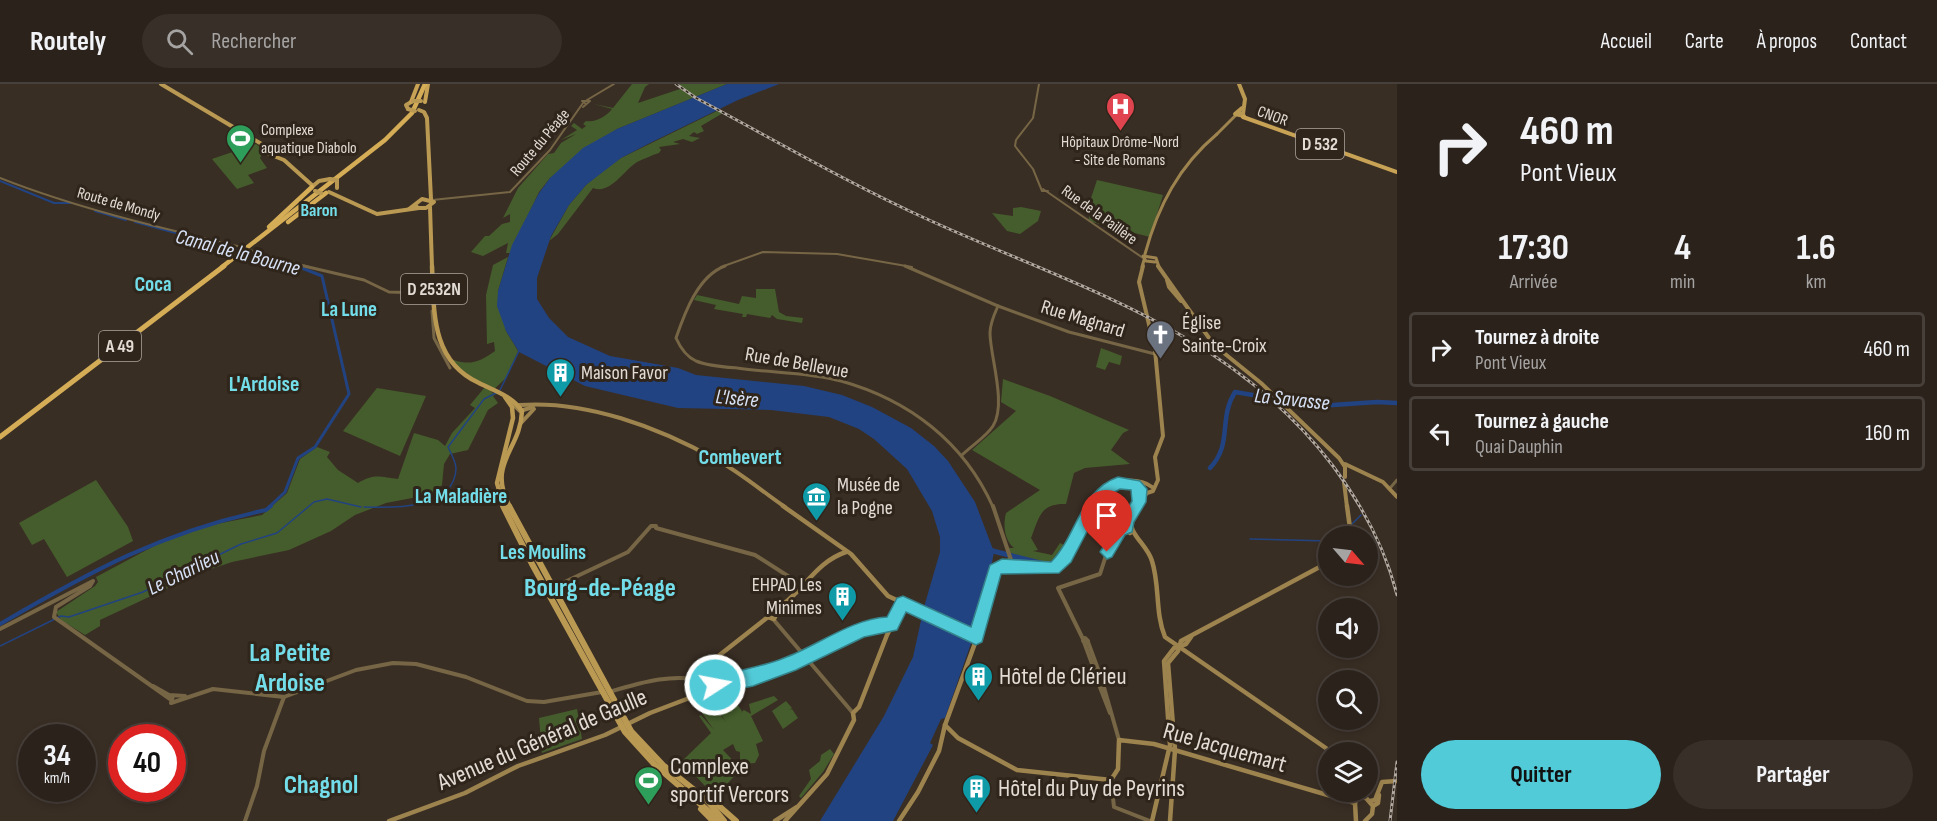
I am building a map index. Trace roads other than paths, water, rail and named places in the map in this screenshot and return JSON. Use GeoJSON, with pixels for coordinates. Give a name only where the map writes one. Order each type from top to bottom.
{"type":"FeatureCollection","features":[{"type":"Feature","properties":{"kind":"highway"},"geometry":{"type":"LineString","coordinates":[[423,84],[423,101]]}},
{"type":"Feature","properties":{"kind":"highway"},"geometry":{"type":"LineString","coordinates":[[412,102],[423,84]]}},
{"type":"Feature","properties":{"kind":"highway","name":"A 49"},"geometry":{"type":"LineString","coordinates":[[0,436],[254,241],[394,129],[414,106],[423,84]]}},
{"type":"Feature","properties":{"kind":"highway","name":"A 49"},"geometry":{"type":"LineString","coordinates":[[0,436],[240,254],[394,132],[416,106],[423,84]]}},
{"type":"Feature","properties":{"kind":"highway","name":"CNOR"},"geometry":{"type":"LineString","coordinates":[[1240,115],[1397,171]]}},
{"type":"Feature","properties":{"kind":"highway"},"geometry":{"type":"LineString","coordinates":[[254,241],[313,188]]}},
{"type":"Feature","properties":{"kind":"highway"},"geometry":{"type":"LineString","coordinates":[[240,254],[311,207],[325,192]]}},
{"type":"Feature","properties":{"kind":"main road"},"geometry":{"type":"LineString","coordinates":[[161,84],[269,150],[287,163],[313,188],[346,198],[376,214],[405,211],[432,202]]}},
{"type":"Feature","properties":{"kind":"main road"},"geometry":{"type":"LineString","coordinates":[[1177,176],[1231,120],[1240,115],[1245,99],[1239,84]]}},
{"type":"Feature","properties":{"kind":"main road"},"geometry":{"type":"LineString","coordinates":[[423,101],[424,108],[408,110],[406,106],[412,102],[423,101]]}},
{"type":"Feature","properties":{"kind":"main road","name":"D 2532N"},"geometry":{"type":"LineString","coordinates":[[424,108],[428,114],[431,226],[439,342],[453,366],[488,389],[512,398],[520,408]]}},
{"type":"Feature","properties":{"kind":"main road","name":"D 2532N"},"geometry":{"type":"LineString","coordinates":[[417,110],[426,115],[428,129]]}},
{"type":"Feature","properties":{"kind":"main road"},"geometry":{"type":"LineString","coordinates":[[1217,134],[1196,153],[1168,190],[1148,247],[1139,282],[1162,398],[1163,436],[1155,457],[1158,480],[1152,487],[1152,492],[1147,493],[1130,515],[1129,529],[1149,553],[1159,594],[1165,637],[1318,743]]}},
{"type":"Feature","properties":{"kind":"main road"},"geometry":{"type":"LineString","coordinates":[[269,150],[306,179],[337,180],[339,184],[337,188]]}},
{"type":"Feature","properties":{"kind":"main road","name":"D 2532N"},"geometry":{"type":"LineString","coordinates":[[423,198],[427,194],[429,175]]}},
{"type":"Feature","properties":{"kind":"main road"},"geometry":{"type":"LineString","coordinates":[[313,188],[319,181]]}},
{"type":"Feature","properties":{"kind":"main road"},"geometry":{"type":"LineString","coordinates":[[325,192],[337,188]]}},
{"type":"Feature","properties":{"kind":"main road"},"geometry":{"type":"LineString","coordinates":[[337,188],[346,198]]}},
{"type":"Feature","properties":{"kind":"main road"},"geometry":{"type":"LineString","coordinates":[[418,207],[423,198],[432,202]]}},
{"type":"Feature","properties":{"kind":"main road","name":"D 2532N"},"geometry":{"type":"LineString","coordinates":[[418,207],[431,226]]}},
{"type":"Feature","properties":{"kind":"main road"},"geometry":{"type":"LineString","coordinates":[[1146,260],[1156,258],[1151,255],[1148,247]]}},
{"type":"Feature","properties":{"kind":"main road"},"geometry":{"type":"LineString","coordinates":[[1146,260],[1151,255]]}},
{"type":"Feature","properties":{"kind":"main road"},"geometry":{"type":"LineString","coordinates":[[1146,260],[1160,270],[1216,347],[1287,407],[1344,464],[1391,487],[1397,497]]}},
{"type":"Feature","properties":{"kind":"main road","name":"D 2532N"},"geometry":{"type":"LineString","coordinates":[[499,393],[520,408]]}},
{"type":"Feature","properties":{"kind":"main road"},"geometry":{"type":"LineString","coordinates":[[510,402],[514,420],[497,466],[497,488],[605,692],[638,749],[713,821]]}},
{"type":"Feature","properties":{"kind":"main road"},"geometry":{"type":"LineString","coordinates":[[520,408],[554,404]]}},
{"type":"Feature","properties":{"kind":"main road"},"geometry":{"type":"LineString","coordinates":[[520,408],[554,404],[664,433],[719,461],[814,526],[886,595],[976,638]]}},
{"type":"Feature","properties":{"kind":"main road"},"geometry":{"type":"LineString","coordinates":[[538,406],[520,424],[502,462],[500,482],[550,589]]}},
{"type":"Feature","properties":{"kind":"main road"},"geometry":{"type":"LineString","coordinates":[[520,408],[520,424]]}},
{"type":"Feature","properties":{"kind":"main road"},"geometry":{"type":"LineString","coordinates":[[1344,464],[1350,526]]}},
{"type":"Feature","properties":{"kind":"main road"},"geometry":{"type":"LineString","coordinates":[[1139,486],[1158,480]]}},
{"type":"Feature","properties":{"kind":"main road"},"geometry":{"type":"LineString","coordinates":[[899,821],[918,792],[939,751],[976,638],[994,571],[1011,562],[1050,570],[1056,567],[1065,557],[1103,490],[1124,482],[1139,486],[1147,493]]}},
{"type":"Feature","properties":{"kind":"main road"},"geometry":{"type":"LineString","coordinates":[[1148,483],[1152,487]]}},
{"type":"Feature","properties":{"kind":"main road"},"geometry":{"type":"LineString","coordinates":[[1139,486],[1139,502]]}},
{"type":"Feature","properties":{"kind":"main road"},"geometry":{"type":"LineString","coordinates":[[710,685],[712,661],[773,614],[843,552]]}},
{"type":"Feature","properties":{"kind":"main road"},"geometry":{"type":"LineString","coordinates":[[1170,821],[1174,750],[1168,663],[1180,647],[1181,641],[1318,568]]}},
{"type":"Feature","properties":{"kind":"main road"},"geometry":{"type":"LineString","coordinates":[[781,820],[798,806],[831,767],[854,720],[853,712],[859,707],[903,603]]}},
{"type":"Feature","properties":{"kind":"main road"},"geometry":{"type":"LineString","coordinates":[[1149,820],[1160,780],[1166,769],[1168,748],[1164,661],[1174,648],[1180,647]]}},
{"type":"Feature","properties":{"kind":"main road","name":"Avenue du Général de Gaulle"},"geometry":{"type":"LineString","coordinates":[[389,821],[465,793],[518,766],[625,725],[710,685]]}},
{"type":"Feature","properties":{"kind":"main road"},"geometry":{"type":"LineString","coordinates":[[625,725],[647,750],[689,784],[703,792],[736,821]]}},
{"type":"Feature","properties":{"kind":"main road"},"geometry":{"type":"LineString","coordinates":[[945,729],[980,752],[1017,770],[1111,780],[1118,769],[1119,740]]}},
{"type":"Feature","properties":{"kind":"main road","name":"Rue Jacquemart"},"geometry":{"type":"LineString","coordinates":[[1119,740],[1168,748],[1318,787]]}},
{"type":"Feature","properties":{"kind":"main road"},"geometry":{"type":"LineString","coordinates":[[1378,802],[1379,788],[1384,780],[1397,781]]}},
{"type":"Feature","properties":{"kind":"main road"},"geometry":{"type":"LineString","coordinates":[[689,784],[722,821]]}},
{"type":"Feature","properties":{"kind":"main road"},"geometry":{"type":"LineString","coordinates":[[692,799],[722,821]]}},
{"type":"Feature","properties":{"kind":"main road"},"geometry":{"type":"LineString","coordinates":[[1356,821],[1357,811],[1362,802]]}},
{"type":"Feature","properties":{"kind":"main road"},"geometry":{"type":"LineString","coordinates":[[1364,802],[1367,819]]}},
{"type":"Feature","properties":{"kind":"main road"},"geometry":{"type":"LineString","coordinates":[[1357,811],[1367,819]]}},
{"type":"Feature","properties":{"kind":"street","name":"Route du Péage"},"geometry":{"type":"LineString","coordinates":[[432,202],[443,199],[498,195],[516,188],[557,144],[585,103],[614,84]]}},
{"type":"Feature","properties":{"kind":"street","name":"Rue de la Paillère"},"geometry":{"type":"LineString","coordinates":[[1040,84],[1034,115],[1016,140],[1015,148],[1033,169],[1043,189],[1042,192],[1048,191],[1146,260]]}},
{"type":"Feature","properties":{"kind":"street","name":"Route de Mondy"},"geometry":{"type":"LineString","coordinates":[[0,178],[56,200],[76,202],[153,226],[373,283],[389,292],[421,293],[431,297],[434,338],[450,368]]}},
{"type":"Feature","properties":{"kind":"street","name":"Rue Magnard"},"geometry":{"type":"LineString","coordinates":[[683,317],[710,274],[737,260],[766,251],[837,254],[911,267],[999,305],[1065,330],[1155,354]]}},
{"type":"Feature","properties":{"kind":"street"},"geometry":{"type":"LineString","coordinates":[[999,305],[992,320],[990,334],[998,375],[998,398],[994,425],[962,455],[994,511],[1011,562]]}},
{"type":"Feature","properties":{"kind":"street","name":"Rue de Bellevue"},"geometry":{"type":"LineString","coordinates":[[683,317],[677,340],[680,348],[692,360],[822,378],[869,392],[903,408],[928,425],[962,455]]}},
{"type":"Feature","properties":{"kind":"street"},"geometry":{"type":"LineString","coordinates":[[1391,487],[1397,480]]}},
{"type":"Feature","properties":{"kind":"street"},"geometry":{"type":"LineString","coordinates":[[550,589],[628,552],[654,528],[755,555],[775,566],[802,586]]}},
{"type":"Feature","properties":{"kind":"street"},"geometry":{"type":"LineString","coordinates":[[1119,740],[1114,719],[1085,641],[1059,595],[1058,588],[1060,585],[1100,574],[1114,539],[1121,530],[1129,529]]}},
{"type":"Feature","properties":{"kind":"street"},"geometry":{"type":"LineString","coordinates":[[0,629],[93,581],[56,608],[54,617],[59,623],[89,641],[151,685],[175,698],[220,689],[265,697],[284,697],[356,670],[398,663],[416,664],[466,677],[527,701],[544,702],[681,678],[696,678],[710,685],[753,678],[877,625],[892,625]]}},
{"type":"Feature","properties":{"kind":"street"},"geometry":{"type":"LineString","coordinates":[[773,614],[804,657],[853,712]]}},
{"type":"Feature","properties":{"kind":"street"},"geometry":{"type":"LineString","coordinates":[[245,821],[257,786],[264,751],[284,697]]}},
{"type":"Feature","properties":{"kind":"street"},"geometry":{"type":"LineString","coordinates":[[1111,780],[1114,807],[1149,820]]}},
{"type":"Feature","properties":{"kind":"water","name":"L'Isère"},"geometry":{"type":"Polygon","coordinates":[[[727,84],[779,84],[738,100],[621,158],[586,185],[569,205],[551,236],[537,278],[537,299],[549,318],[568,337],[610,356],[678,368],[696,375],[804,386],[842,395],[872,407],[911,428],[934,446],[948,461],[975,502],[994,552],[984,606],[945,718],[941,719],[930,743],[933,745],[893,821],[820,821],[884,716],[913,657],[940,552],[940,537],[932,511],[907,469],[874,439],[859,429],[829,417],[771,410],[678,408],[585,386],[519,352],[506,331],[497,306],[498,291],[512,245],[539,193],[550,178],[583,148],[617,129],[727,84]]]}},
{"type":"Feature","properties":{"kind":"waterway","name":"Canal de la Bourne"},"geometry":{"type":"LineString","coordinates":[[0,181],[54,203],[71,203]]}},
{"type":"Feature","properties":{"kind":"waterway","name":"Canal de la Bourne"},"geometry":{"type":"LineString","coordinates":[[95,211],[126,220]]}},
{"type":"Feature","properties":{"kind":"waterway","name":"Canal de la Bourne"},"geometry":{"type":"LineString","coordinates":[[135,222],[302,267]]}},
{"type":"Feature","properties":{"kind":"waterway","name":"Canal de la Bourne"},"geometry":{"type":"LineString","coordinates":[[269,507],[285,492],[298,458],[315,447],[349,394],[322,276],[297,266]]}},
{"type":"Feature","properties":{"kind":"waterway","name":"Le Charlieu"},"geometry":{"type":"LineString","coordinates":[[500,390],[519,351]]}},
{"type":"Feature","properties":{"kind":"waterway","name":"La Savasse"},"geometry":{"type":"LineString","coordinates":[[1210,468],[1217,459],[1224,441],[1227,412],[1235,392],[1318,406],[1397,403]]}},
{"type":"Feature","properties":{"kind":"waterway","name":"Le Charlieu"},"geometry":{"type":"LineString","coordinates":[[364,507],[420,504],[445,492],[453,482],[456,469],[448,447],[484,399],[496,393]]}},
{"type":"Feature","properties":{"kind":"waterway","name":"Le Charlieu"},"geometry":{"type":"LineString","coordinates":[[0,646],[61,616],[69,617],[143,592],[241,544],[277,533],[314,502],[327,499],[361,507]]}},
{"type":"Feature","properties":{"kind":"waterway","name":"Canal de la Bourne"},"geometry":{"type":"LineString","coordinates":[[0,624],[128,555],[193,530],[266,510],[271,506]]}},
{"type":"Feature","properties":{"kind":"waterway"},"geometry":{"type":"LineString","coordinates":[[1351,525],[1361,515]]}},
{"type":"Feature","properties":{"kind":"waterway"},"geometry":{"type":"LineString","coordinates":[[1250,539],[1318,541]]}},
{"type":"Feature","properties":{"kind":"waterway","name":"La Savasse"},"geometry":{"type":"LineString","coordinates":[[989,550],[1048,565],[1054,562],[1066,546]]}},
{"type":"Feature","properties":{"kind":"railway"},"geometry":{"type":"LineString","coordinates":[[676,84],[696,98],[899,206],[1148,317],[1199,346],[1247,379],[1292,419],[1344,481],[1379,543],[1397,595]]}},
{"type":"Feature","properties":{"kind":"railway"},"geometry":{"type":"LineString","coordinates":[[1390,821],[1397,762]]}},
{"type":"Feature","properties":{"kind":"place","name":"Hôpitaux Drôme-Nord - Site de Romans"},"geometry":{"type":"Point","coordinates":[1120,132]}},
{"type":"Feature","properties":{"kind":"place","name":"Complexe aquatique Diabolo"},"geometry":{"type":"Point","coordinates":[240,164]}},
{"type":"Feature","properties":{"kind":"place","name":"Église Sainte-Croix"},"geometry":{"type":"Point","coordinates":[1161,360]}},
{"type":"Feature","properties":{"kind":"place","name":"Maison Favor"},"geometry":{"type":"Point","coordinates":[560,398]}},
{"type":"Feature","properties":{"kind":"place","name":"Musée de la Pogne"},"geometry":{"type":"Point","coordinates":[816,522]}},
{"type":"Feature","properties":{"kind":"place","name":"EHPAD Les Minimes"},"geometry":{"type":"Point","coordinates":[843,622]}},
{"type":"Feature","properties":{"kind":"place","name":"Hôtel de Clérieu"},"geometry":{"type":"Point","coordinates":[978,702]}},
{"type":"Feature","properties":{"kind":"place","name":"Complexe sportif Vercors"},"geometry":{"type":"Point","coordinates":[649,806]}},
{"type":"Feature","properties":{"kind":"place","name":"Hôtel du Puy de Peyrins"},"geometry":{"type":"Point","coordinates":[977,814]}},
{"type":"Feature","properties":{"kind":"district","name":"Baron"},"geometry":{"type":"Point","coordinates":[319,210]}},
{"type":"Feature","properties":{"kind":"district","name":"Coca"},"geometry":{"type":"Point","coordinates":[153,284]}},
{"type":"Feature","properties":{"kind":"district","name":"La Lune"},"geometry":{"type":"Point","coordinates":[349,309]}},
{"type":"Feature","properties":{"kind":"district","name":"L'Ardoise"},"geometry":{"type":"Point","coordinates":[264,383]}},
{"type":"Feature","properties":{"kind":"district","name":"Combevert"},"geometry":{"type":"Point","coordinates":[740,457]}},
{"type":"Feature","properties":{"kind":"district","name":"La Maladière"},"geometry":{"type":"Point","coordinates":[461,496]}},
{"type":"Feature","properties":{"kind":"district","name":"Les Moulins"},"geometry":{"type":"Point","coordinates":[543,552]}},
{"type":"Feature","properties":{"kind":"district","name":"Bourg-de-Péage"},"geometry":{"type":"Point","coordinates":[600,587]}},
{"type":"Feature","properties":{"kind":"district","name":"La Petite Ardoise"},"geometry":{"type":"Point","coordinates":[290,667]}},
{"type":"Feature","properties":{"kind":"district","name":"Chagnol"},"geometry":{"type":"Point","coordinates":[321,784]}}]}
